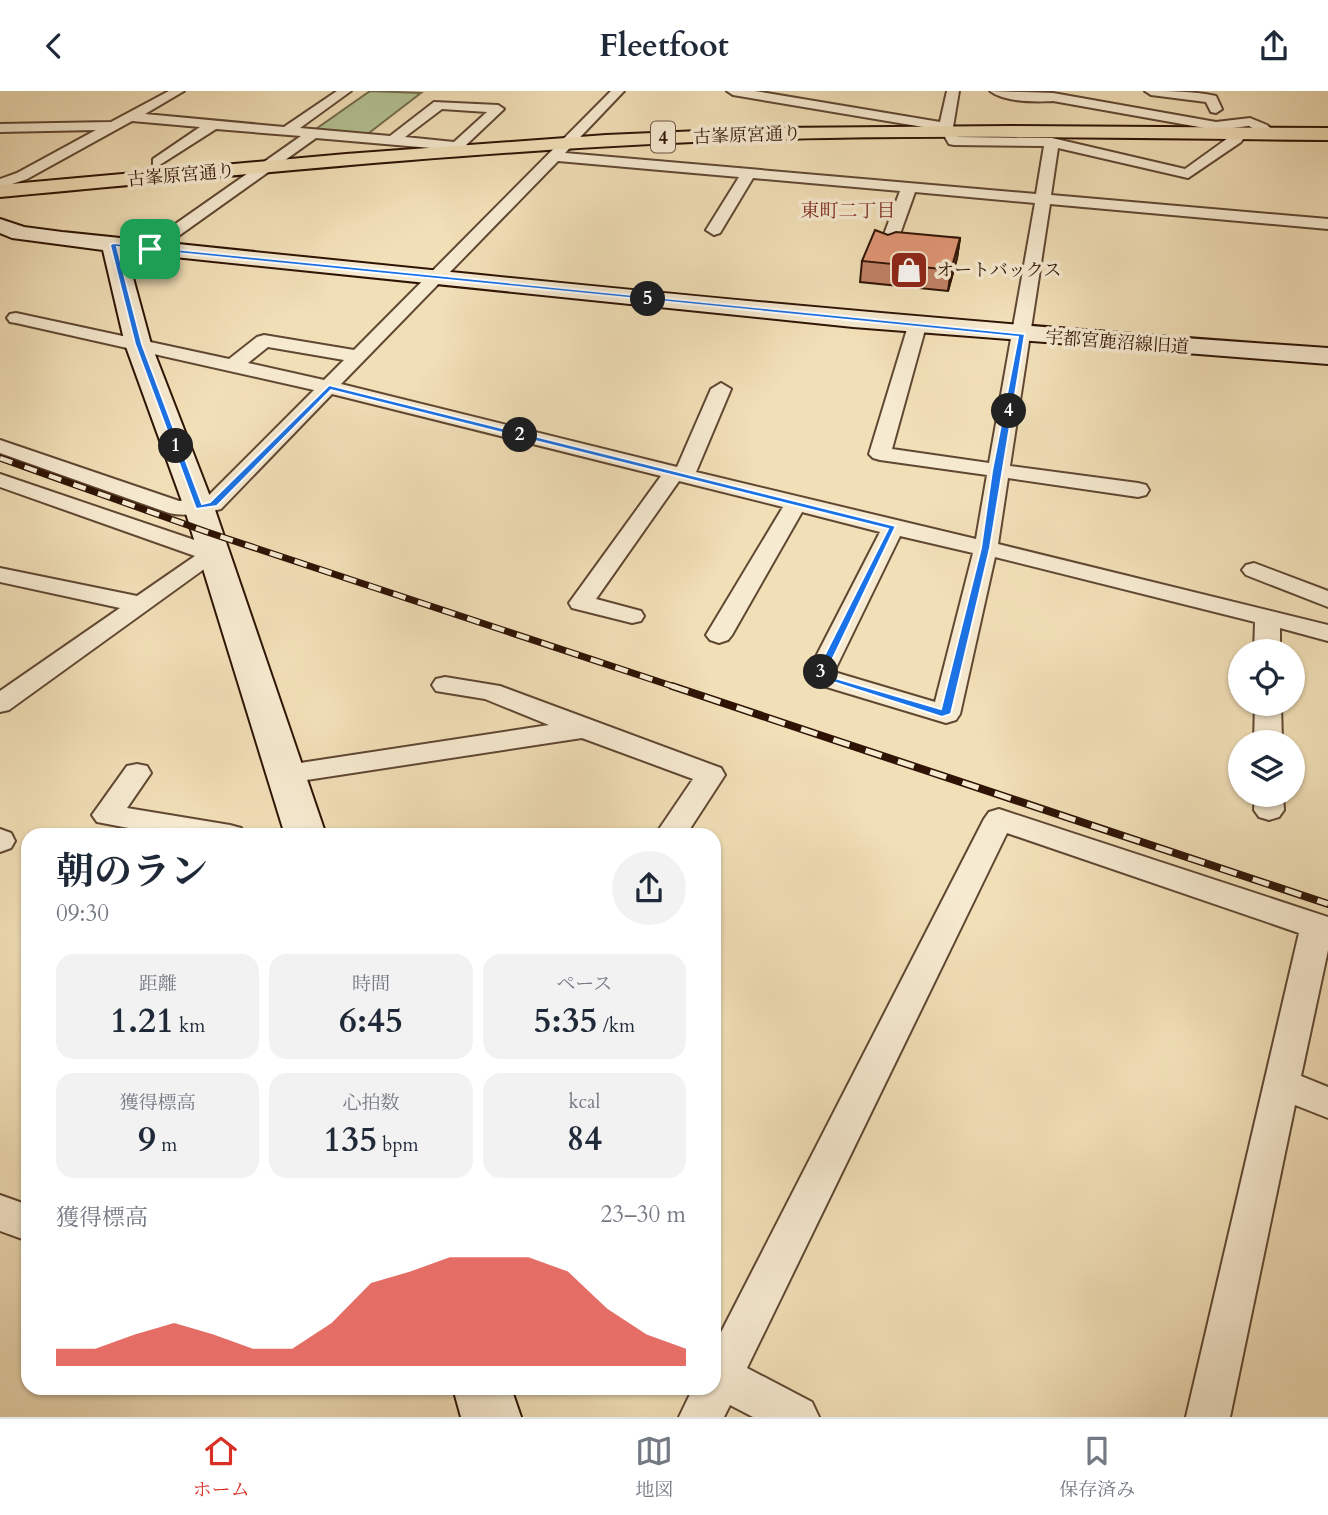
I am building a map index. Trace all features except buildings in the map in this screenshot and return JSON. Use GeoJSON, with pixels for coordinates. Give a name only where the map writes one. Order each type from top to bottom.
{"type":"FeatureCollection","features":[{"type":"Feature","properties":{"kind":"main road","name":"古峯原宮通り"},"geometry":{"type":"LineString","coordinates":[[0,191],[335,162],[461,148],[561,149],[761,134],[949,130],[1328,134]]}},
{"type":"Feature","properties":{"kind":"street"},"geometry":{"type":"LineString","coordinates":[[0,184],[22,177],[178,91]]}},
{"type":"Feature","properties":{"kind":"street"},"geometry":{"type":"LineString","coordinates":[[287,131],[345,91]]}},
{"type":"Feature","properties":{"kind":"street"},"geometry":{"type":"LineString","coordinates":[[0,446],[177,508],[214,504],[618,91]]}},
{"type":"Feature","properties":{"kind":"street"},"geometry":{"type":"LineString","coordinates":[[733,91],[870,108],[949,130]]}},
{"type":"Feature","properties":{"kind":"street"},"geometry":{"type":"LineString","coordinates":[[953,91],[949,130],[954,141],[1052,142],[1188,174],[1236,139],[1232,134]]}},
{"type":"Feature","properties":{"kind":"street"},"geometry":{"type":"LineString","coordinates":[[996,91],[1036,98],[1053,97],[1216,126],[1237,121],[1253,123],[1270,134]]}},
{"type":"Feature","properties":{"kind":"street"},"geometry":{"type":"LineString","coordinates":[[1151,91],[1182,93],[1211,99],[1216,109]]}},
{"type":"Feature","properties":{"kind":"street"},"geometry":{"type":"LineString","coordinates":[[130,117],[461,148],[498,109],[439,105],[393,140]]}},
{"type":"Feature","properties":{"kind":"street"},"geometry":{"type":"LineString","coordinates":[[158,162],[214,124]]}},
{"type":"Feature","properties":{"kind":"street"},"geometry":{"type":"LineString","coordinates":[[0,128],[114,126]]}},
{"type":"Feature","properties":{"kind":"street"},"geometry":{"type":"LineString","coordinates":[[150,249],[314,133]]}},
{"type":"Feature","properties":{"kind":"street"},"geometry":{"type":"LineString","coordinates":[[335,162],[368,139]]}},
{"type":"Feature","properties":{"kind":"street"},"geometry":{"type":"LineString","coordinates":[[893,528],[819,676],[946,714],[986,548],[996,471],[1022,335],[1052,142]]}},
{"type":"Feature","properties":{"kind":"street"},"geometry":{"type":"LineString","coordinates":[[561,149],[749,173],[1328,224]]}},
{"type":"Feature","properties":{"kind":"street"},"geometry":{"type":"LineString","coordinates":[[714,230],[749,173]]}},
{"type":"Feature","properties":{"kind":"street"},"geometry":{"type":"LineString","coordinates":[[887,248],[909,187]]}},
{"type":"Feature","properties":{"kind":"street","name":"宇都宮鹿沼線旧道"},"geometry":{"type":"LineString","coordinates":[[0,225],[37,237],[917,326],[1328,356]]}},
{"type":"Feature","properties":{"kind":"street"},"geometry":{"type":"LineString","coordinates":[[113,245],[138,344],[199,507],[304,828]]}},
{"type":"Feature","properties":{"kind":"street"},"geometry":{"type":"LineString","coordinates":[[16,318],[329,387],[893,528],[1071,567],[1328,633]]}},
{"type":"Feature","properties":{"kind":"street"},"geometry":{"type":"LineString","coordinates":[[917,326],[880,454],[1138,490]]}},
{"type":"Feature","properties":{"kind":"street"},"geometry":{"type":"LineString","coordinates":[[234,365],[264,341],[357,356]]}},
{"type":"Feature","properties":{"kind":"street"},"geometry":{"type":"LineString","coordinates":[[632,617],[581,603],[679,475],[721,390]]}},
{"type":"Feature","properties":{"kind":"street"},"geometry":{"type":"LineString","coordinates":[[0,480],[213,554]]}},
{"type":"Feature","properties":{"kind":"street"},"geometry":{"type":"LineString","coordinates":[[719,635],[796,504]]}},
{"type":"Feature","properties":{"kind":"street"},"geometry":{"type":"LineString","coordinates":[[0,703],[213,554]]}},
{"type":"Feature","properties":{"kind":"street"},"geometry":{"type":"LineString","coordinates":[[1254,571],[1328,600]]}},
{"type":"Feature","properties":{"kind":"street"},"geometry":{"type":"LineString","coordinates":[[0,575],[142,605]]}},
{"type":"Feature","properties":{"kind":"street"},"geometry":{"type":"LineString","coordinates":[[1267,617],[1267,639]]}},
{"type":"Feature","properties":{"kind":"street"},"geometry":{"type":"LineString","coordinates":[[445,685],[491,692],[711,775],[675,828]]}},
{"type":"Feature","properties":{"kind":"street"},"geometry":{"type":"LineString","coordinates":[[287,774],[584,729]]}},
{"type":"Feature","properties":{"kind":"street"},"geometry":{"type":"LineString","coordinates":[[137,773],[107,815],[187,828]]}},
{"type":"Feature","properties":{"kind":"street"},"geometry":{"type":"LineString","coordinates":[[797,1417],[722,1378],[999,819],[1323,928],[1282,1084],[1208,1417]]}},
{"type":"Feature","properties":{"kind":"street"},"geometry":{"type":"LineString","coordinates":[[1282,1084],[1328,1103]]}},
{"type":"Feature","properties":{"kind":"street"},"geometry":{"type":"LineString","coordinates":[[0,1213],[21,1220]]}},
{"type":"Feature","properties":{"kind":"street"},"geometry":{"type":"LineString","coordinates":[[484,1395],[491,1417]]}},
{"type":"Feature","properties":{"kind":"street"},"geometry":{"type":"LineString","coordinates":[[701,1417],[713,1395]]}},
{"type":"Feature","properties":{"kind":"green space"},"geometry":{"type":"Polygon","coordinates":[[[370,91],[421,93],[365,136],[313,131],[370,91]]]}},
{"type":"Feature","properties":{"kind":"railway"},"geometry":{"type":"LineString","coordinates":[[0,458],[207,532],[678,688]]}},
{"type":"Feature","properties":{"kind":"railway"},"geometry":{"type":"LineString","coordinates":[[672,686],[1328,904]]}},
{"type":"Feature","properties":{"kind":"place","name":"オートバックス"},"geometry":{"type":"Point","coordinates":[909,270]}},
{"type":"Feature","properties":{"kind":"district","name":"東町二丁目"},"geometry":{"type":"Point","coordinates":[848,210]}},
{"type":"Feature","properties":{"kind":"route"},"geometry":{"type":"LineString","coordinates":[[113,245],[150,249],[1022,335],[996,471],[986,548],[946,714],[819,676],[893,528],[329,387],[214,504],[199,507],[138,344],[113,245]]}}]}
